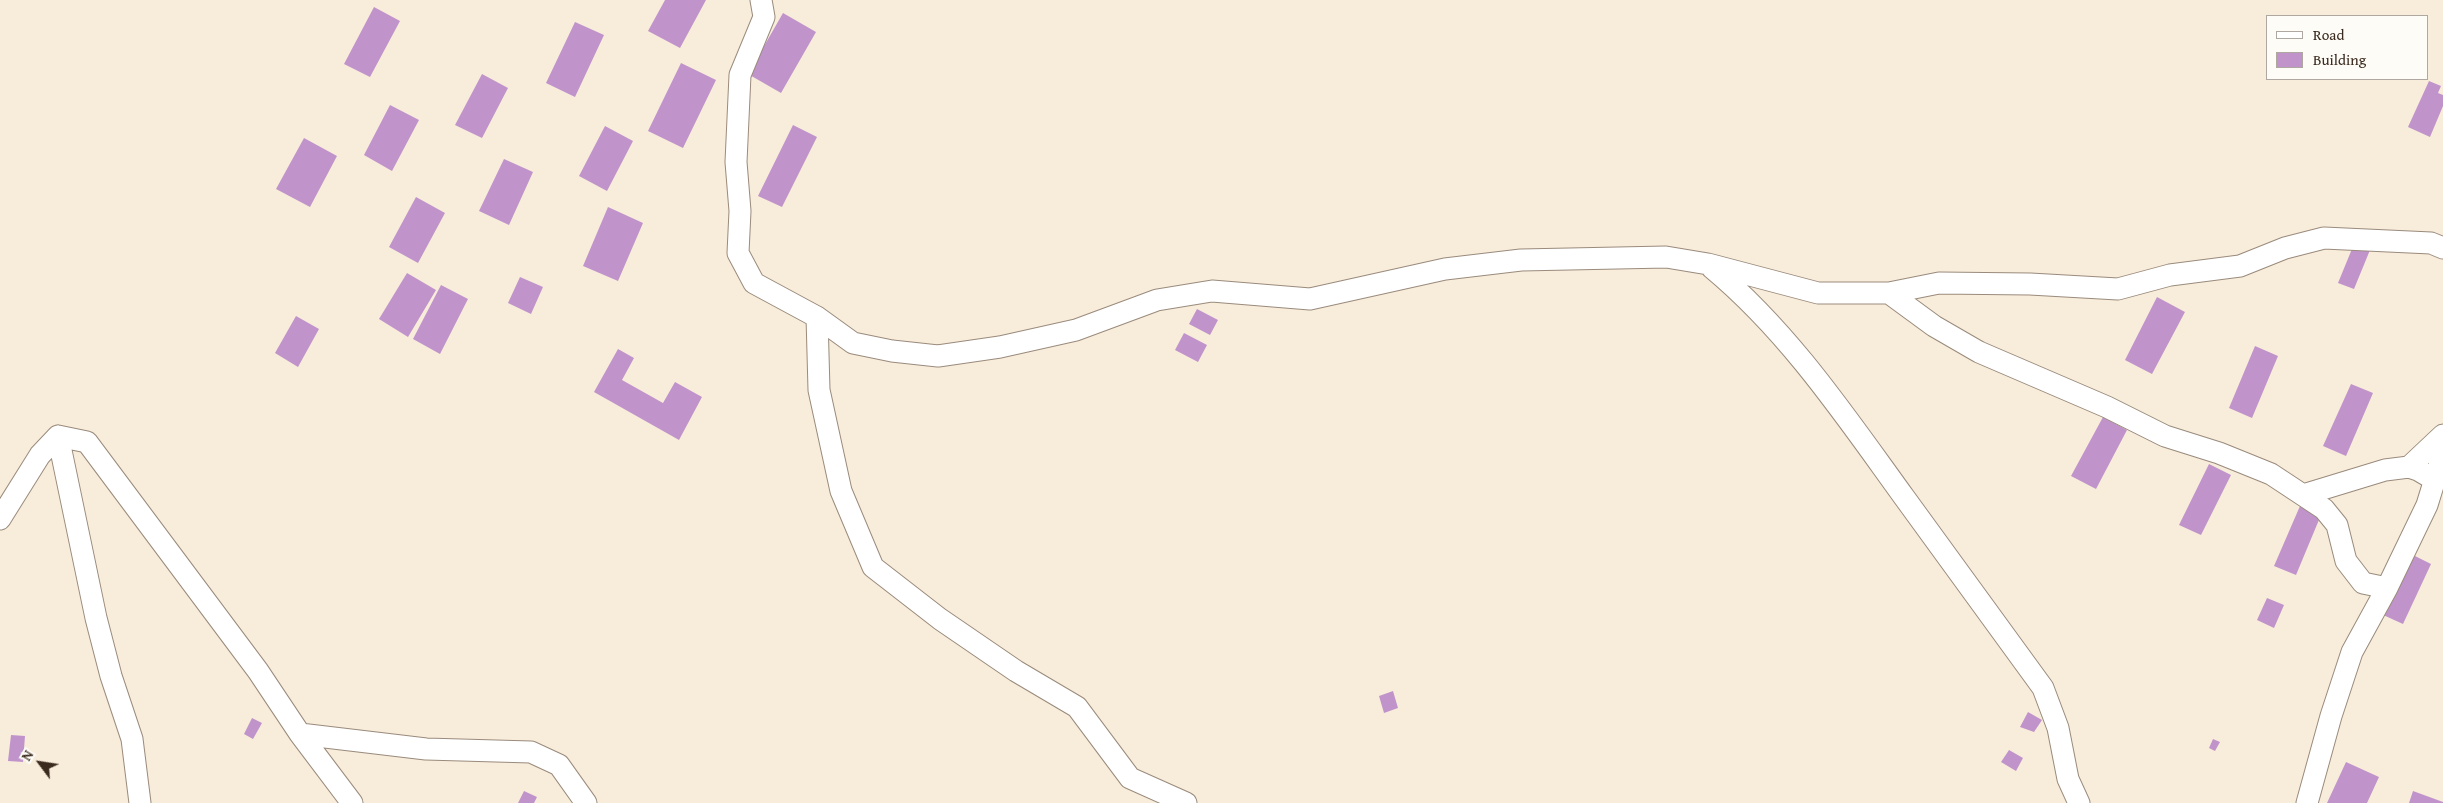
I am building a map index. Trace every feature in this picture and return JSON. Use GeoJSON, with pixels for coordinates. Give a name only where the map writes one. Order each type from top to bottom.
{"type":"FeatureCollection","features":[{"type":"Feature","properties":{"kind":"street"},"geometry":{"type":"LineString","coordinates":[[761,0],[764,17],[740,75],[736,162],[740,211],[738,253],[754,283],[817,317],[853,343],[892,351],[938,356],[1000,347],[1076,330],[1157,300],[1212,291],[1310,299],[1445,269],[1521,260],[1666,257],[1708,264],[1818,293],[1889,293],[1939,283],[2030,284],[2118,289],[2170,275],[2240,266],[2285,248],[2324,238],[2431,243],[2443,248]]}},
{"type":"Feature","properties":{"kind":"street"},"geometry":{"type":"LineString","coordinates":[[1708,264],[1736,288],[1791,346],[1858,433],[2043,688],[2058,728],[2068,779],[2079,803]]}},
{"type":"Feature","properties":{"kind":"street"},"geometry":{"type":"LineString","coordinates":[[1889,293],[1934,326],[1979,352],[2107,407],[2165,436],[2219,453],[2271,474],[2324,509],[2337,526],[2346,561],[2363,583],[2387,588]]}},
{"type":"Feature","properties":{"kind":"street"},"geometry":{"type":"LineString","coordinates":[[817,317],[819,390],[841,491],[873,567],[940,619],[1016,671],[1077,707],[1130,778],[1186,803]]}},
{"type":"Feature","properties":{"kind":"street"},"geometry":{"type":"LineString","coordinates":[[2409,468],[2443,435]]}},
{"type":"Feature","properties":{"kind":"street"},"geometry":{"type":"LineString","coordinates":[[0,518],[40,455],[58,436]]}},
{"type":"Feature","properties":{"kind":"street"},"geometry":{"type":"LineString","coordinates":[[58,436],[87,442],[258,671],[300,734],[352,803]]}},
{"type":"Feature","properties":{"kind":"street"},"geometry":{"type":"LineString","coordinates":[[58,436],[96,618],[111,676],[132,739],[140,803]]}},
{"type":"Feature","properties":{"kind":"street"},"geometry":{"type":"LineString","coordinates":[[2307,803],[2349,660],[2428,505],[2443,453]]}},
{"type":"Feature","properties":{"kind":"street"},"geometry":{"type":"LineString","coordinates":[[2303,495],[2385,470],[2409,468],[2418,470],[2435,480]]}},
{"type":"Feature","properties":{"kind":"street"},"geometry":{"type":"LineString","coordinates":[[300,734],[426,749],[531,752],[559,765],[586,803]]}},
{"type":"Feature","properties":{"kind":"building"},"geometry":{"type":"Polygon","coordinates":[[[665,0],[706,0],[680,48],[648,31],[665,0]]]}},
{"type":"Feature","properties":{"kind":"building"},"geometry":{"type":"Polygon","coordinates":[[[374,7],[400,21],[370,77],[344,64],[374,7]]]}},
{"type":"Feature","properties":{"kind":"building"},"geometry":{"type":"Polygon","coordinates":[[[783,13],[816,32],[781,93],[748,74],[783,13]]]}},
{"type":"Feature","properties":{"kind":"building"},"geometry":{"type":"Polygon","coordinates":[[[575,22],[604,35],[575,97],[546,83],[575,22]]]}},
{"type":"Feature","properties":{"kind":"building"},"geometry":{"type":"Polygon","coordinates":[[[681,63],[716,80],[683,148],[648,131],[681,63]]]}},
{"type":"Feature","properties":{"kind":"building"},"geometry":{"type":"Polygon","coordinates":[[[482,74],[508,88],[482,138],[455,125],[482,74]]]}},
{"type":"Feature","properties":{"kind":"building"},"geometry":{"type":"Polygon","coordinates":[[[2429,81],[2441,86],[2438,93],[2443,95],[2443,106],[2430,137],[2408,127],[2429,81]]]}},
{"type":"Feature","properties":{"kind":"building"},"geometry":{"type":"Polygon","coordinates":[[[390,105],[419,120],[392,171],[364,155],[390,105]]]}},
{"type":"Feature","properties":{"kind":"building"},"geometry":{"type":"Polygon","coordinates":[[[793,125],[817,137],[782,207],[758,196],[793,125]]]}},
{"type":"Feature","properties":{"kind":"building"},"geometry":{"type":"Polygon","coordinates":[[[605,126],[633,141],[607,191],[579,176],[605,126]]]}},
{"type":"Feature","properties":{"kind":"building"},"geometry":{"type":"Polygon","coordinates":[[[304,138],[337,156],[310,207],[276,189],[304,138]]]}},
{"type":"Feature","properties":{"kind":"building"},"geometry":{"type":"Polygon","coordinates":[[[504,159],[533,172],[509,225],[479,211],[504,159]]]}},
{"type":"Feature","properties":{"kind":"building"},"geometry":{"type":"Polygon","coordinates":[[[416,197],[445,213],[418,263],[389,247],[416,197]]]}},
{"type":"Feature","properties":{"kind":"building"},"geometry":{"type":"Polygon","coordinates":[[[608,207],[643,223],[618,281],[583,266],[608,207]]]}},
{"type":"Feature","properties":{"kind":"building"},"geometry":{"type":"Polygon","coordinates":[[[2354,244],[2370,250],[2354,289],[2338,283],[2354,244]]]}},
{"type":"Feature","properties":{"kind":"building"},"geometry":{"type":"Polygon","coordinates":[[[407,273],[436,290],[408,337],[379,319],[407,273]]]}},
{"type":"Feature","properties":{"kind":"building"},"geometry":{"type":"Polygon","coordinates":[[[520,277],[543,287],[531,314],[508,303],[520,277]]]}},
{"type":"Feature","properties":{"kind":"building"},"geometry":{"type":"Polygon","coordinates":[[[441,285],[468,299],[440,354],[413,339],[441,285]]]}},
{"type":"Feature","properties":{"kind":"building"},"geometry":{"type":"Polygon","coordinates":[[[2157,297],[2185,312],[2152,374],[2125,360],[2157,297]]]}},
{"type":"Feature","properties":{"kind":"building"},"geometry":{"type":"Polygon","coordinates":[[[1197,309],[1218,320],[1210,335],[1189,324],[1197,309]]]}},
{"type":"Feature","properties":{"kind":"building"},"geometry":{"type":"Polygon","coordinates":[[[296,316],[319,329],[298,367],[275,353],[296,316]]]}},
{"type":"Feature","properties":{"kind":"building"},"geometry":{"type":"Polygon","coordinates":[[[1184,333],[1207,345],[1198,362],[1175,350],[1184,333]]]}},
{"type":"Feature","properties":{"kind":"building"},"geometry":{"type":"Polygon","coordinates":[[[2255,346],[2278,356],[2252,418],[2229,408],[2255,346]]]}},
{"type":"Feature","properties":{"kind":"building"},"geometry":{"type":"Polygon","coordinates":[[[618,349],[634,358],[622,380],[663,403],[675,382],[702,397],[679,440],[594,392],[618,349]]]}},
{"type":"Feature","properties":{"kind":"building"},"geometry":{"type":"Polygon","coordinates":[[[2351,384],[2373,393],[2346,456],[2323,446],[2351,384]]]}},
{"type":"Feature","properties":{"kind":"building"},"geometry":{"type":"Polygon","coordinates":[[[2103,417],[2127,430],[2096,489],[2071,476],[2103,417]]]}},
{"type":"Feature","properties":{"kind":"building"},"geometry":{"type":"Polygon","coordinates":[[[2209,464],[2231,475],[2201,535],[2179,525],[2209,464]]]}},
{"type":"Feature","properties":{"kind":"building"},"geometry":{"type":"Polygon","coordinates":[[[2300,506],[2321,515],[2296,575],[2274,566],[2300,506]]]}},
{"type":"Feature","properties":{"kind":"building"},"geometry":{"type":"Polygon","coordinates":[[[2411,554],[2431,564],[2403,624],[2381,614],[2411,554]]]}},
{"type":"Feature","properties":{"kind":"building"},"geometry":{"type":"Polygon","coordinates":[[[2267,598],[2284,605],[2274,628],[2257,620],[2267,598]]]}},
{"type":"Feature","properties":{"kind":"building"},"geometry":{"type":"Polygon","coordinates":[[[1393,691],[1398,708],[1384,713],[1379,696],[1393,691]]]}},
{"type":"Feature","properties":{"kind":"building"},"geometry":{"type":"Polygon","coordinates":[[[2028,712],[2042,720],[2034,732],[2020,727],[2028,712]]]}},
{"type":"Feature","properties":{"kind":"building"},"geometry":{"type":"Polygon","coordinates":[[[252,718],[262,723],[253,739],[244,734],[252,718]]]}},
{"type":"Feature","properties":{"kind":"building"},"geometry":{"type":"Polygon","coordinates":[[[11,735],[25,736],[23,762],[8,761],[11,735]]]}},
{"type":"Feature","properties":{"kind":"building"},"geometry":{"type":"Polygon","coordinates":[[[2213,739],[2220,742],[2215,751],[2209,748],[2213,739]]]}},
{"type":"Feature","properties":{"kind":"building"},"geometry":{"type":"Polygon","coordinates":[[[2009,750],[2023,758],[2016,771],[2001,762],[2009,750]]]}},
{"type":"Feature","properties":{"kind":"building"},"geometry":{"type":"Polygon","coordinates":[[[2346,762],[2379,777],[2367,803],[2327,803],[2346,762]]]}},
{"type":"Feature","properties":{"kind":"building"},"geometry":{"type":"Polygon","coordinates":[[[524,791],[537,797],[534,803],[518,803],[524,791]]]}},
{"type":"Feature","properties":{"kind":"building"},"geometry":{"type":"Polygon","coordinates":[[[2413,791],[2443,802],[2443,803],[2409,803],[2413,791]]]}}]}
